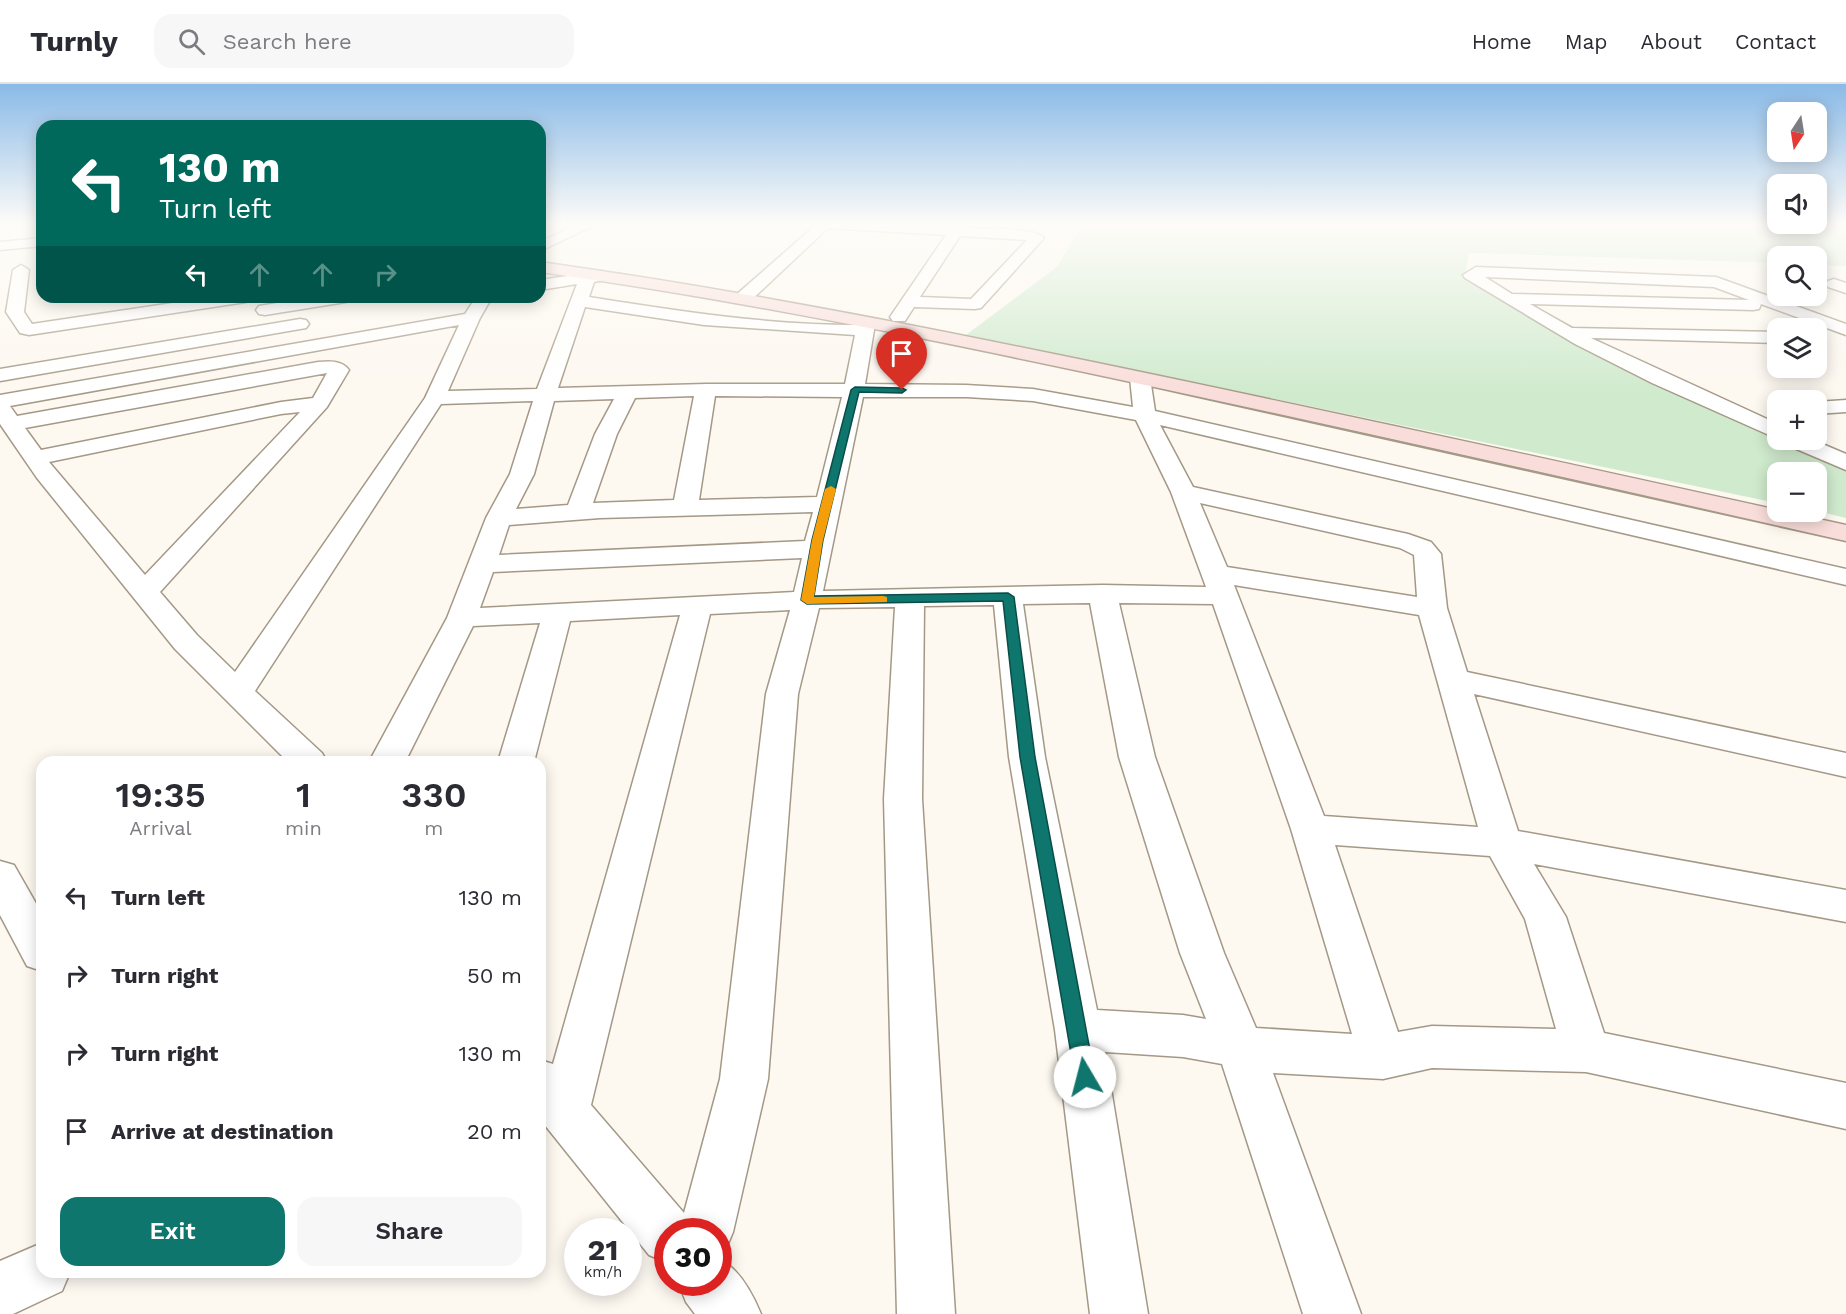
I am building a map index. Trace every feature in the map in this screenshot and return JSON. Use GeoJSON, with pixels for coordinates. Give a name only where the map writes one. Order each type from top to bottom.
{"type":"FeatureCollection","features":[{"type":"Feature","properties":{"kind":"street"},"geometry":{"type":"LineString","coordinates":[[23,281],[15,312],[26,329],[96,321],[208,303]]}},
{"type":"Feature","properties":{"kind":"street"},"geometry":{"type":"LineString","coordinates":[[546,284],[562,281]]}},
{"type":"Feature","properties":{"kind":"street"},"geometry":{"type":"LineString","coordinates":[[390,756],[462,618],[499,518],[522,474],[546,394],[579,301],[592,281]]}},
{"type":"Feature","properties":{"kind":"street"},"geometry":{"type":"LineString","coordinates":[[630,281],[742,299],[866,326]]}},
{"type":"Feature","properties":{"kind":"street"},"geometry":{"type":"LineString","coordinates":[[742,299],[761,281]]}},
{"type":"Feature","properties":{"kind":"street"},"geometry":{"type":"LineString","coordinates":[[893,327],[923,281]]}},
{"type":"Feature","properties":{"kind":"street"},"geometry":{"type":"LineString","coordinates":[[909,303],[975,304],[996,281]]}},
{"type":"Feature","properties":{"kind":"street"},"geometry":{"type":"LineString","coordinates":[[1481,281],[1506,299],[1566,332],[1767,427]]}},
{"type":"Feature","properties":{"kind":"street"},"geometry":{"type":"LineString","coordinates":[[1709,281],[1725,284],[1767,300]]}},
{"type":"Feature","properties":{"kind":"street"},"geometry":{"type":"LineString","coordinates":[[1506,299],[1767,306]]}},
{"type":"Feature","properties":{"kind":"street"},"geometry":{"type":"LineString","coordinates":[[579,301],[704,320],[832,330],[866,326],[893,327],[1377,427],[1846,533]]}},
{"type":"Feature","properties":{"kind":"street"},"geometry":{"type":"LineString","coordinates":[[85,303],[96,321]]}},
{"type":"Feature","properties":{"kind":"street"},"geometry":{"type":"LineString","coordinates":[[171,303],[177,308]]}},
{"type":"Feature","properties":{"kind":"street"},"geometry":{"type":"LineString","coordinates":[[38,346],[308,303]]}},
{"type":"Feature","properties":{"kind":"street"},"geometry":{"type":"LineString","coordinates":[[1783,306],[1846,330]]}},
{"type":"Feature","properties":{"kind":"street"},"geometry":{"type":"LineString","coordinates":[[237,693],[435,398],[477,307]]}},
{"type":"Feature","properties":{"kind":"street"},"geometry":{"type":"LineString","coordinates":[[0,401],[477,307]]}},
{"type":"Feature","properties":{"kind":"street"},"geometry":{"type":"LineString","coordinates":[[0,375],[318,321]]}},
{"type":"Feature","properties":{"kind":"street"},"geometry":{"type":"LineString","coordinates":[[709,1218],[744,1079],[782,694],[807,600],[816,549],[855,390],[866,326]]}},
{"type":"Feature","properties":{"kind":"street"},"geometry":{"type":"LineString","coordinates":[[1566,332],[1767,338]]}},
{"type":"Feature","properties":{"kind":"street"},"geometry":{"type":"LineString","coordinates":[[1827,340],[1846,340]]}},
{"type":"Feature","properties":{"kind":"street"},"geometry":{"type":"LineString","coordinates":[[144,592],[320,403],[339,370],[331,367],[318,368],[5,416],[34,458],[144,592],[186,642],[303,756]]}},
{"type":"Feature","properties":{"kind":"street"},"geometry":{"type":"LineString","coordinates":[[1140,378],[1145,416],[1183,492],[1220,585],[1310,829],[1383,1057]]}},
{"type":"Feature","properties":{"kind":"street"},"geometry":{"type":"LineString","coordinates":[[435,398],[706,390],[975,391],[1033,395],[1145,416],[1846,577]]}},
{"type":"Feature","properties":{"kind":"street"},"geometry":{"type":"LineString","coordinates":[[685,508],[706,390]]}},
{"type":"Feature","properties":{"kind":"street"},"geometry":{"type":"LineString","coordinates":[[578,511],[606,434],[628,392]]}},
{"type":"Feature","properties":{"kind":"street"},"geometry":{"type":"LineString","coordinates":[[34,458],[281,408],[320,403]]}},
{"type":"Feature","properties":{"kind":"street"},"geometry":{"type":"LineString","coordinates":[[1827,407],[1846,406]]}},
{"type":"Feature","properties":{"kind":"street"},"geometry":{"type":"LineString","coordinates":[[1739,415],[1767,412]]}},
{"type":"Feature","properties":{"kind":"street"},"geometry":{"type":"LineString","coordinates":[[1817,450],[1846,463]]}},
{"type":"Feature","properties":{"kind":"street"},"geometry":{"type":"LineString","coordinates":[[1183,492],[1416,545],[1427,554],[1432,608],[1502,843],[1545,917],[1586,1051]]}},
{"type":"Feature","properties":{"kind":"street"},"geometry":{"type":"LineString","coordinates":[[499,518],[578,511],[827,504]]}},
{"type":"Feature","properties":{"kind":"street"},"geometry":{"type":"LineString","coordinates":[[482,564],[816,549]]}},
{"type":"Feature","properties":{"kind":"street"},"geometry":{"type":"LineString","coordinates":[[462,618],[807,600],[1102,594],[1220,585],[1432,608]]}},
{"type":"Feature","properties":{"kind":"street"},"geometry":{"type":"LineString","coordinates":[[1102,594],[1137,757],[1202,953],[1240,1046],[1332,1314]]}},
{"type":"Feature","properties":{"kind":"street"},"geometry":{"type":"LineString","coordinates":[[1008,597],[1027,757],[1078,1030],[1119,1314]]}},
{"type":"Feature","properties":{"kind":"street"},"geometry":{"type":"LineString","coordinates":[[910,599],[903,799],[926,1314]]}},
{"type":"Feature","properties":{"kind":"street"},"geometry":{"type":"LineString","coordinates":[[654,1219],[552,1097],[697,607]]}},
{"type":"Feature","properties":{"kind":"street"},"geometry":{"type":"LineString","coordinates":[[518,756],[557,614]]}},
{"type":"Feature","properties":{"kind":"street"},"geometry":{"type":"LineString","coordinates":[[1452,679],[1846,765]]}},
{"type":"Feature","properties":{"kind":"street"},"geometry":{"type":"LineString","coordinates":[[1310,829],[1502,843],[1846,906]]}},
{"type":"Feature","properties":{"kind":"street"},"geometry":{"type":"LineString","coordinates":[[0,876],[36,936]]}},
{"type":"Feature","properties":{"kind":"street"},"geometry":{"type":"LineString","coordinates":[[1078,1030],[1183,1036],[1265,1051],[1383,1057],[1432,1047],[1586,1051],[1846,1106]]}},
{"type":"Feature","properties":{"kind":"street"},"geometry":{"type":"LineString","coordinates":[[0,1291],[36,1274]]}},
{"type":"Feature","properties":{"kind":"street"},"geometry":{"type":"LineString","coordinates":[[717,1296],[732,1314]]}},
{"type":"Feature","properties":{"kind":"green space"},"geometry":{"type":"Polygon","coordinates":[[[1037,281],[1488,281],[1767,428],[1767,450],[1809,450],[1846,469],[1846,518],[1827,513],[1827,462],[1767,462],[1767,501],[966,335],[1037,281]]]}},
{"type":"Feature","properties":{"kind":"slow traffic"},"geometry":{"type":"LineString","coordinates":[[831,489],[818,540],[807,600],[883,600]]}},
{"type":"Feature","properties":{"kind":"route"},"geometry":{"type":"LineString","coordinates":[[902,390],[855,390],[818,540],[807,600],[1008,597],[1027,757],[1085,1077]]}}]}
